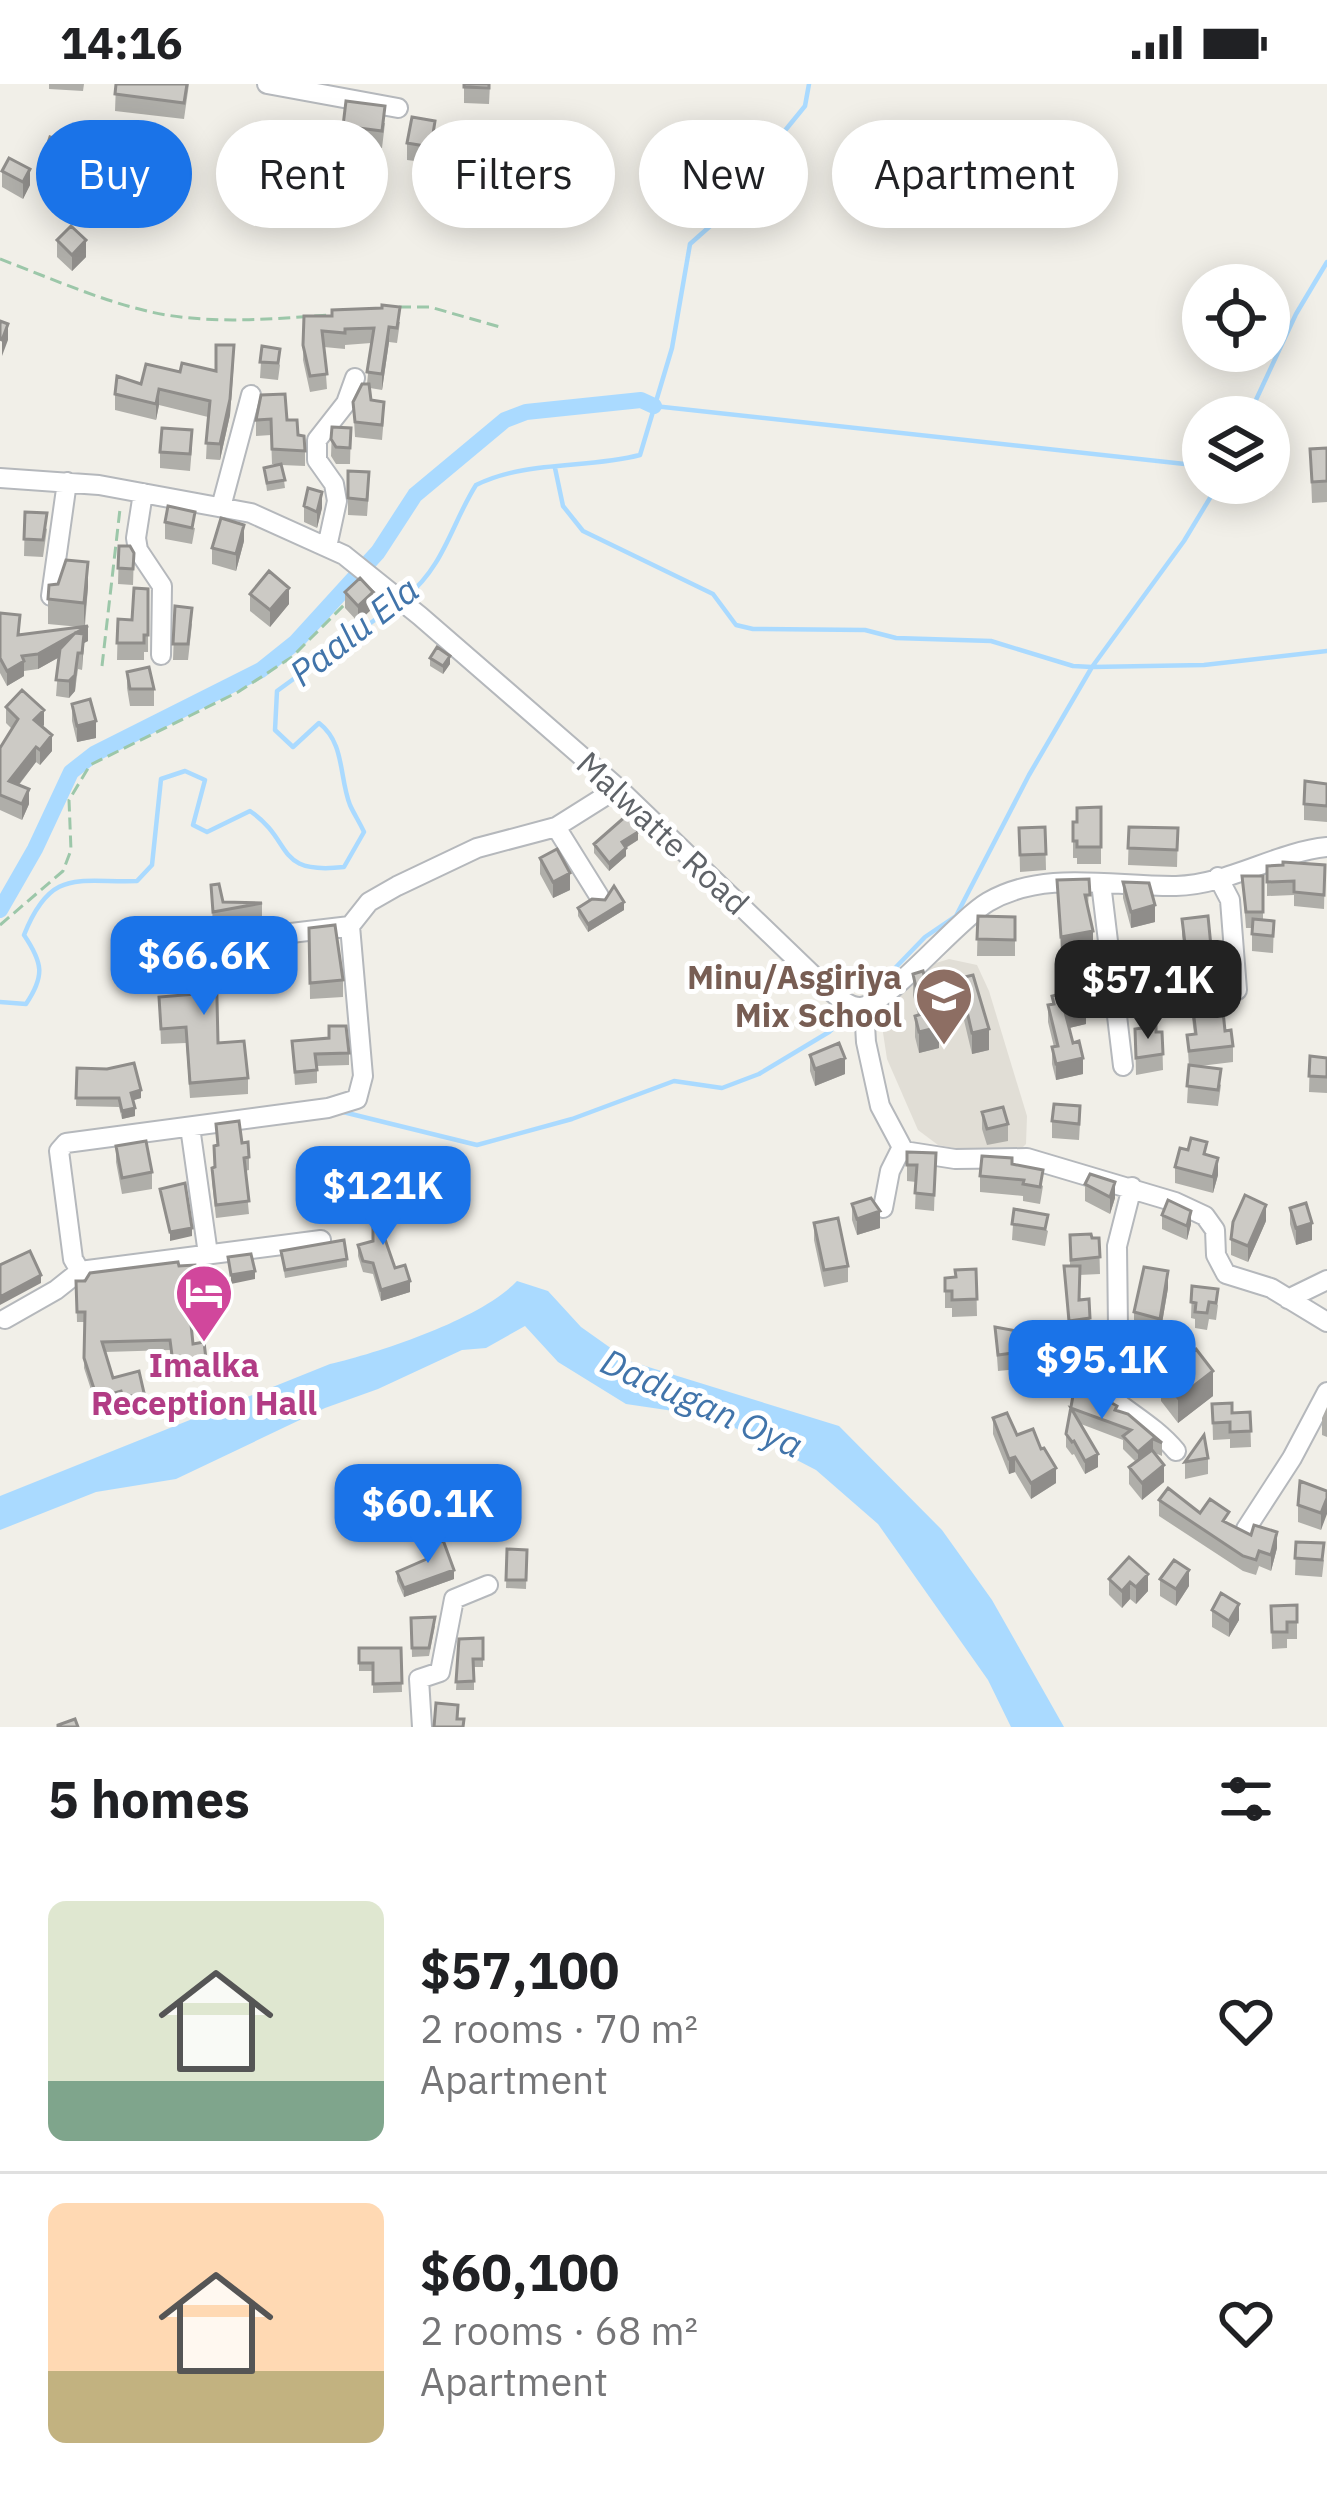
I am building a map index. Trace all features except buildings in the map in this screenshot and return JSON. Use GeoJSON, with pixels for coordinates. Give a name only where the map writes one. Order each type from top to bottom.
{"type":"FeatureCollection","features":[{"type":"Feature","properties":{"kind":"street"},"geometry":{"type":"LineString","coordinates":[[267,84],[398,108]]}},
{"type":"Feature","properties":{"kind":"street"},"geometry":{"type":"LineString","coordinates":[[327,547],[337,501],[334,484],[317,460],[316,440],[346,403],[355,378]]}},
{"type":"Feature","properties":{"kind":"street"},"geometry":{"type":"LineString","coordinates":[[221,508],[250,395]]}},
{"type":"Feature","properties":{"kind":"street","name":"Malwatte Road"},"geometry":{"type":"LineString","coordinates":[[0,478],[133,491],[251,513],[327,547],[373,575],[618,788],[822,984],[845,1001],[864,1007]]}},
{"type":"Feature","properties":{"kind":"street"},"geometry":{"type":"LineString","coordinates":[[51,596],[68,482]]}},
{"type":"Feature","properties":{"kind":"street"},"geometry":{"type":"LineString","coordinates":[[133,491],[138,550],[162,586],[161,655]]}},
{"type":"Feature","properties":{"kind":"street"},"geometry":{"type":"LineString","coordinates":[[80,1270],[73,1258],[59,1151],[66,1143],[328,1108],[357,1099],[363,1076],[350,926],[369,902],[478,848],[556,826],[618,788]]}},
{"type":"Feature","properties":{"kind":"street"},"geometry":{"type":"LineString","coordinates":[[556,826],[599,896]]}},
{"type":"Feature","properties":{"kind":"street"},"geometry":{"type":"LineString","coordinates":[[1327,847],[1180,886],[1026,885],[986,903],[934,946],[896,986],[864,1007],[866,1042],[880,1106],[904,1151],[955,1160],[1027,1158],[1132,1187],[1205,1216],[1215,1230],[1216,1255],[1226,1274],[1271,1288],[1327,1322]]}},
{"type":"Feature","properties":{"kind":"street"},"geometry":{"type":"LineString","coordinates":[[1218,877],[1230,900],[1237,990]]}},
{"type":"Feature","properties":{"kind":"street"},"geometry":{"type":"LineString","coordinates":[[1101,883],[1124,1066]]}},
{"type":"Feature","properties":{"kind":"street"},"geometry":{"type":"LineString","coordinates":[[176,946],[350,926]]}},
{"type":"Feature","properties":{"kind":"street"},"geometry":{"type":"LineString","coordinates":[[190,1127],[208,1254]]}},
{"type":"Feature","properties":{"kind":"street"},"geometry":{"type":"LineString","coordinates":[[883,1208],[890,1171],[902,1147]]}},
{"type":"Feature","properties":{"kind":"street"},"geometry":{"type":"LineString","coordinates":[[1132,1187],[1117,1246],[1118,1327],[1099,1357],[1093,1381],[1176,1450]]}},
{"type":"Feature","properties":{"kind":"street"},"geometry":{"type":"LineString","coordinates":[[5,1319],[56,1290],[80,1270],[321,1240]]}},
{"type":"Feature","properties":{"kind":"street"},"geometry":{"type":"LineString","coordinates":[[1288,1298],[1327,1280]]}},
{"type":"Feature","properties":{"kind":"street"},"geometry":{"type":"LineString","coordinates":[[1246,1529],[1327,1392]]}},
{"type":"Feature","properties":{"kind":"street"},"geometry":{"type":"LineString","coordinates":[[422,1727],[419,1679],[440,1672],[454,1599],[488,1586]]}},
{"type":"Feature","properties":{"kind":"path"},"geometry":{"type":"LineString","coordinates":[[0,259],[79,291],[154,313],[228,320],[329,315]]}},
{"type":"Feature","properties":{"kind":"path"},"geometry":{"type":"LineString","coordinates":[[392,308],[430,307],[500,327]]}},
{"type":"Feature","properties":{"kind":"path"},"geometry":{"type":"LineString","coordinates":[[101,666],[133,491]]}},
{"type":"Feature","properties":{"kind":"path"},"geometry":{"type":"LineString","coordinates":[[0,925],[63,871],[71,850],[69,800],[90,765],[238,692],[292,657],[348,602]]}},
{"type":"Feature","properties":{"kind":"shaded area","name":"Minu/Asgiriya Mix School"},"geometry":{"type":"Polygon","coordinates":[[[949,959],[977,965],[989,991],[1027,1116],[1026,1144],[1020,1150],[938,1145],[918,1130],[887,1059],[882,1026],[886,1007],[936,963],[949,959]]]}},
{"type":"Feature","properties":{"kind":"water","name":"Dadugan Oya"},"geometry":{"type":"Polygon","coordinates":[[[517,1281],[548,1291],[581,1327],[629,1361],[839,1426],[942,1530],[992,1600],[1064,1727],[1011,1727],[988,1680],[878,1524],[816,1470],[714,1417],[626,1404],[558,1362],[525,1326],[486,1348],[462,1350],[325,1408],[176,1479],[96,1492],[0,1530],[0,1496],[330,1364],[429,1332],[480,1308],[517,1281]]]}},
{"type":"Feature","properties":{"kind":"waterway"},"geometry":{"type":"LineString","coordinates":[[407,596],[439,558],[476,485],[536,468],[640,455],[672,348],[690,244],[753,188],[783,133],[805,106],[809,84]]}},
{"type":"Feature","properties":{"kind":"waterway"},"geometry":{"type":"LineString","coordinates":[[1258,396],[1296,314],[1327,262]]}},
{"type":"Feature","properties":{"kind":"waterway"},"geometry":{"type":"LineString","coordinates":[[0,910],[71,772],[94,754],[261,670],[296,642],[378,552],[415,495],[505,420],[526,412],[641,400],[654,406]]}},
{"type":"Feature","properties":{"kind":"waterway"},"geometry":{"type":"LineString","coordinates":[[654,406],[1182,464]]}},
{"type":"Feature","properties":{"kind":"waterway"},"geometry":{"type":"LineString","coordinates":[[555,468],[563,506],[583,531],[713,594],[736,625],[991,641],[1073,666],[1092,667],[1204,665],[1327,651]]}},
{"type":"Feature","properties":{"kind":"waterway"},"geometry":{"type":"LineString","coordinates":[[870,994],[925,937],[956,916],[1092,667],[1206,504]]}},
{"type":"Feature","properties":{"kind":"waterway","name":"Paalu Ela"},"geometry":{"type":"LineString","coordinates":[[0,1002],[26,1004],[36,985],[38,962],[24,935],[45,898],[68,883],[137,881],[152,865],[161,779],[185,771],[205,780],[193,825],[207,832],[250,811],[295,861],[321,868],[344,867],[364,832],[350,805],[337,750],[319,723],[293,747],[275,730],[277,691],[398,603]]}},
{"type":"Feature","properties":{"kind":"waterway"},"geometry":{"type":"LineString","coordinates":[[339,1111],[477,1145],[572,1119],[674,1081],[722,1088],[759,1074],[829,1032],[853,1010]]}},
{"type":"Feature","properties":{"kind":"place","name":"Minu/Asgiriya Mix School"},"geometry":{"type":"Point","coordinates":[944,1047]}},
{"type":"Feature","properties":{"kind":"place","name":"Imalka Reception Hall"},"geometry":{"type":"Point","coordinates":[204,1344]}}]}
